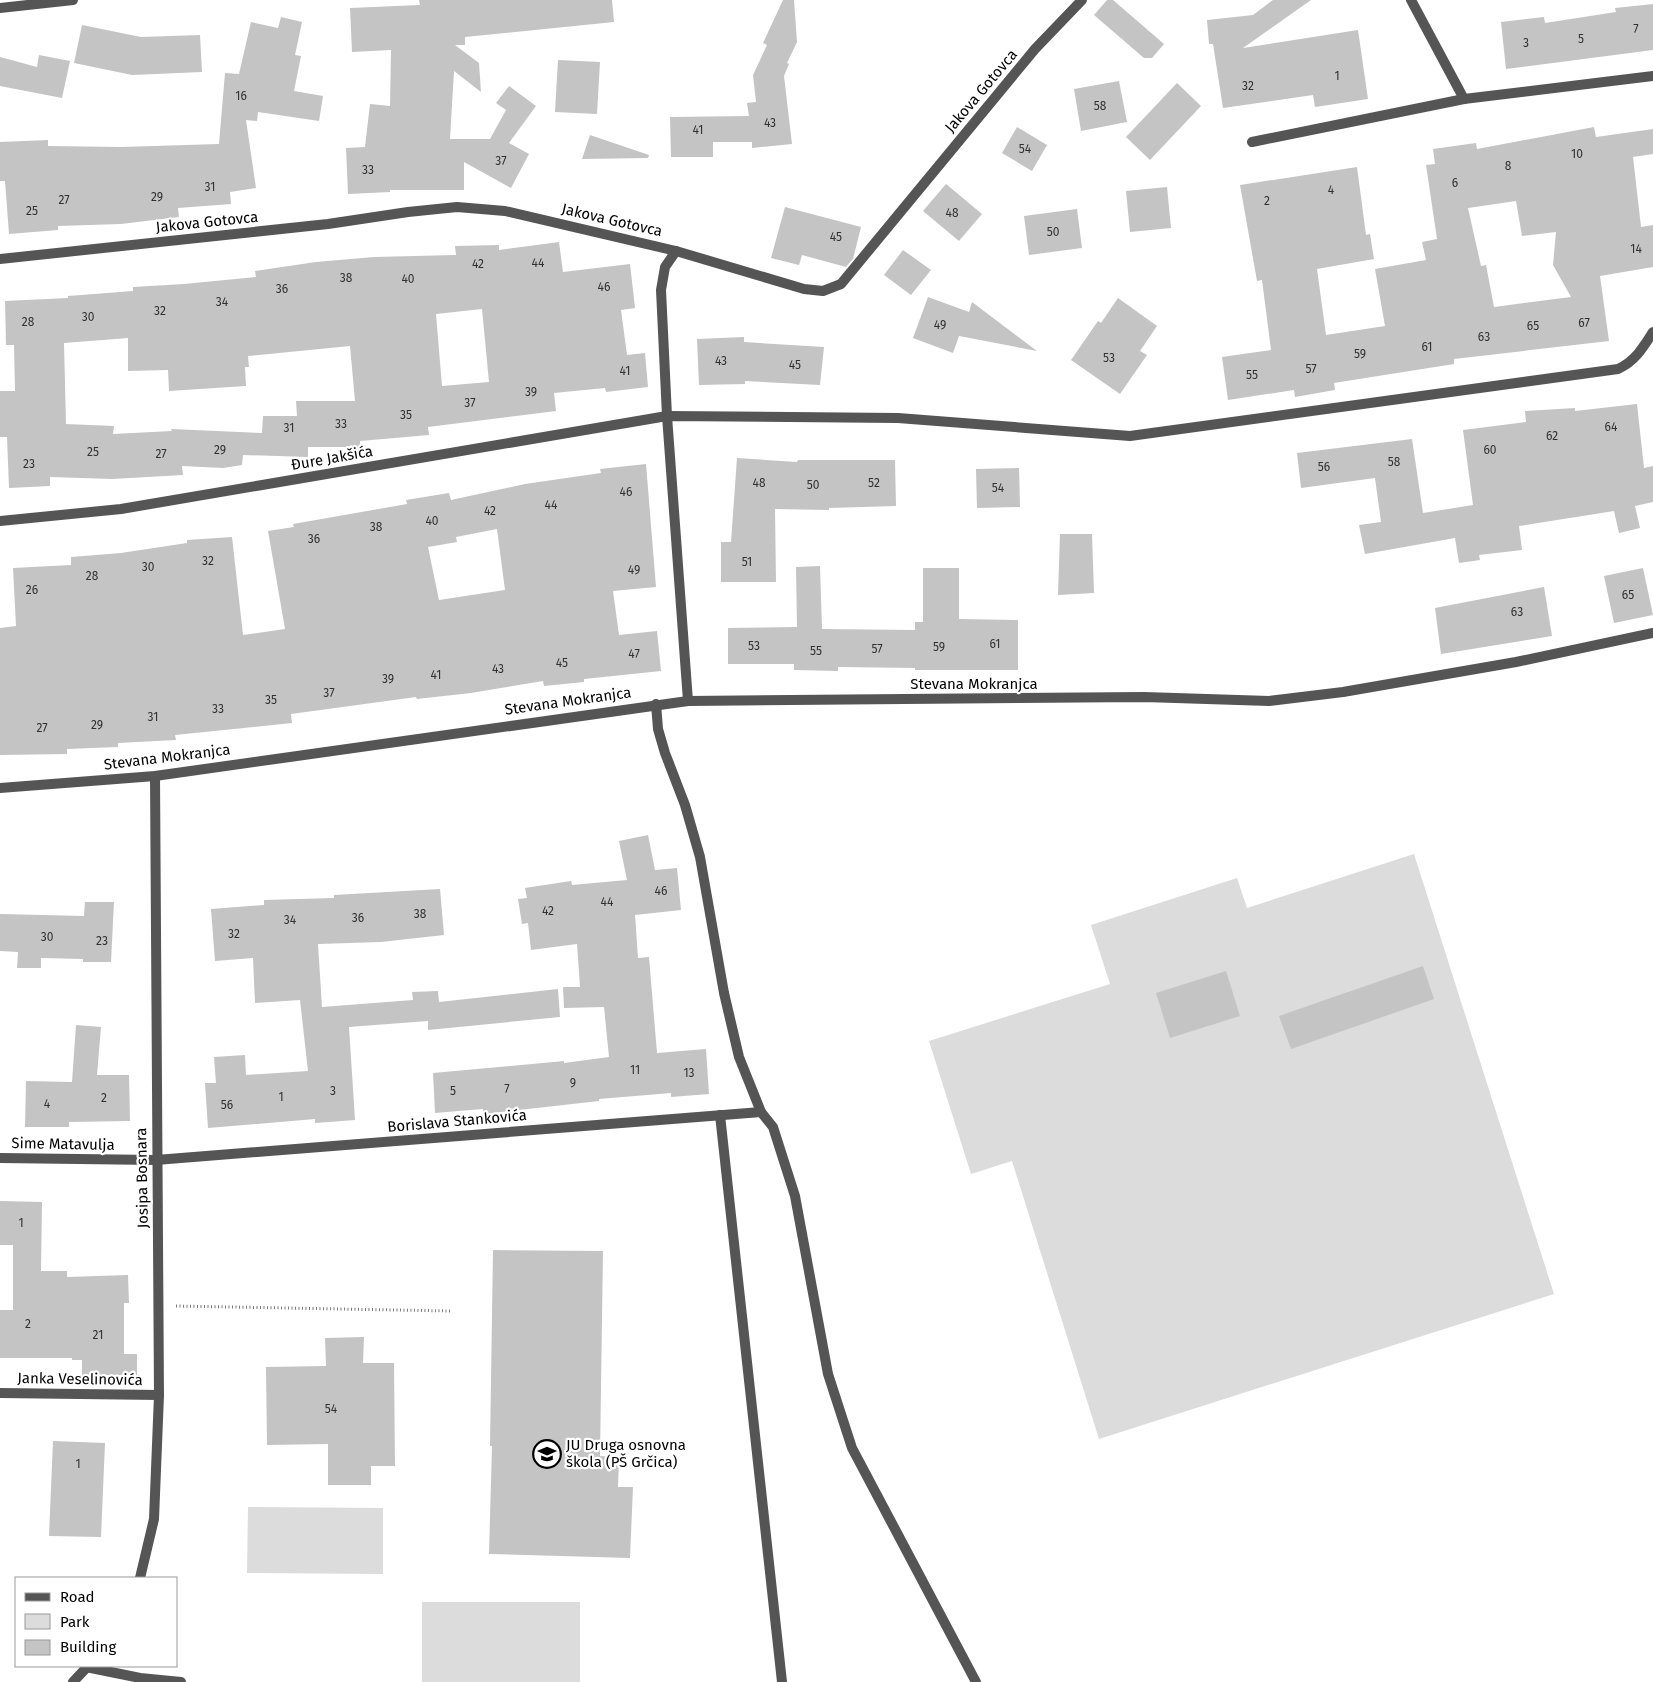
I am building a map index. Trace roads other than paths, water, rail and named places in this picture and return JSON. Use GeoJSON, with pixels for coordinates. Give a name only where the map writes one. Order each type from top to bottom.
{"type":"FeatureCollection","features":[{"type":"Feature","properties":{"kind":"street"},"geometry":{"type":"LineString","coordinates":[[0,8],[73,0]]}},
{"type":"Feature","properties":{"kind":"street","name":"Jakova Gotovca"},"geometry":{"type":"LineString","coordinates":[[0,259],[328,224],[457,207],[505,210],[676,251],[813,292],[822,291],[841,284],[1035,49],[1082,0]]}},
{"type":"Feature","properties":{"kind":"street"},"geometry":{"type":"LineString","coordinates":[[1411,0],[1464,99]]}},
{"type":"Feature","properties":{"kind":"street"},"geometry":{"type":"LineString","coordinates":[[1252,142],[1464,99],[1653,76]]}},
{"type":"Feature","properties":{"kind":"street"},"geometry":{"type":"LineString","coordinates":[[676,251],[665,267],[661,290],[667,416],[688,701]]}},
{"type":"Feature","properties":{"kind":"street","name":"Đure Jakšića"},"geometry":{"type":"LineString","coordinates":[[0,521],[121,510],[667,416],[898,418],[1130,436],[1618,370],[1630,364],[1640,353],[1653,332]]}},
{"type":"Feature","properties":{"kind":"street","name":"Stevana Mokranjca"},"geometry":{"type":"LineString","coordinates":[[0,788],[154,776],[688,701],[1144,697],[1269,701],[1342,692],[1516,662],[1653,633]]}},
{"type":"Feature","properties":{"kind":"street"},"geometry":{"type":"LineString","coordinates":[[656,704],[658,729],[685,805],[700,857],[724,993],[740,1057],[761,1112],[773,1127],[795,1196],[828,1374],[852,1448],[976,1682]]}},
{"type":"Feature","properties":{"kind":"street","name":"Josipa Bosnara"},"geometry":{"type":"LineString","coordinates":[[140,1577],[154,1519],[159,1395],[154,776]]}},
{"type":"Feature","properties":{"kind":"street","name":"Borislava Stankovića"},"geometry":{"type":"LineString","coordinates":[[156,1160],[761,1112]]}},
{"type":"Feature","properties":{"kind":"street"},"geometry":{"type":"LineString","coordinates":[[720,1116],[782,1682]]}},
{"type":"Feature","properties":{"kind":"street","name":"Sime Matavulja"},"geometry":{"type":"LineString","coordinates":[[0,1158],[156,1160]]}},
{"type":"Feature","properties":{"kind":"street","name":"Janka Veselinovića"},"geometry":{"type":"LineString","coordinates":[[0,1393],[159,1395]]}},
{"type":"Feature","properties":{"kind":"street"},"geometry":{"type":"LineString","coordinates":[[73,1682],[87,1667],[140,1678],[182,1682]]}},
{"type":"Feature","properties":{"kind":"place","name":"JU Druga osnovna škola (PŠ Grčica)"},"geometry":{"type":"Point","coordinates":[547,1454]}}]}
